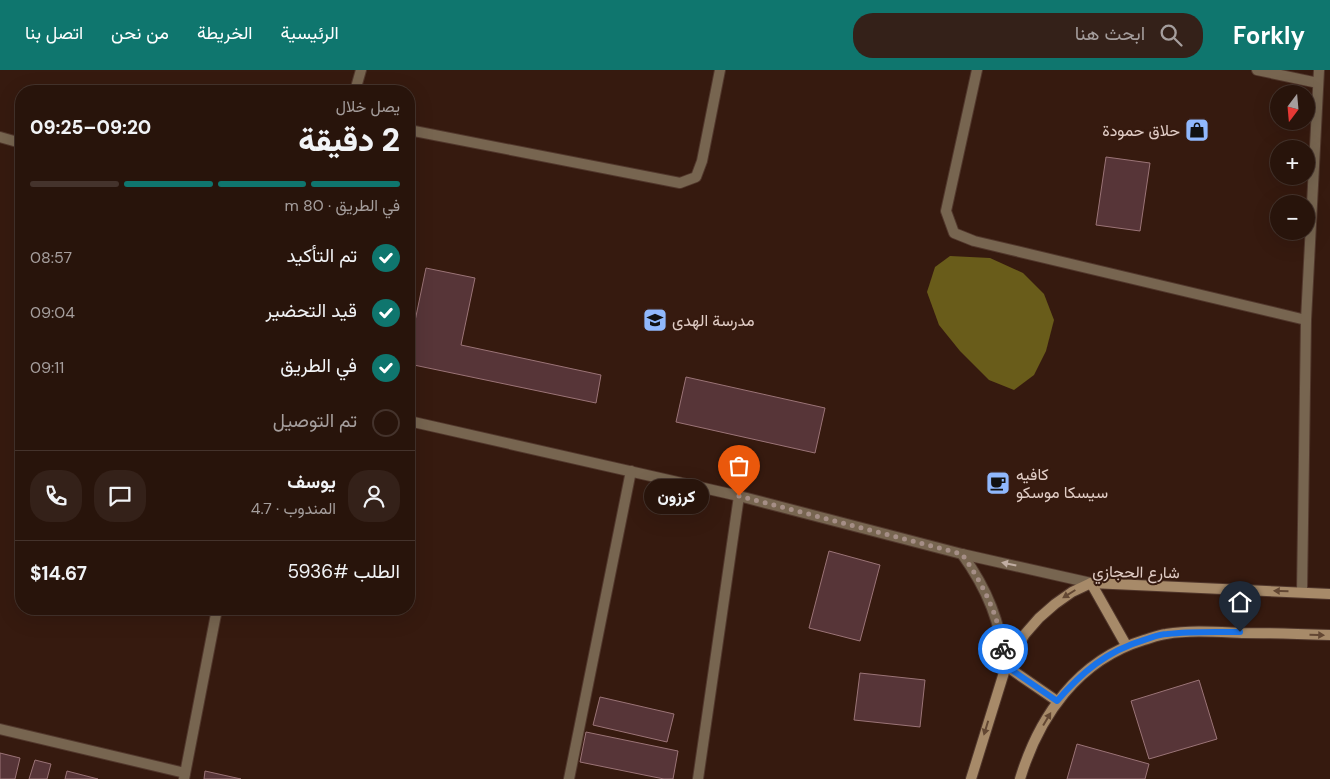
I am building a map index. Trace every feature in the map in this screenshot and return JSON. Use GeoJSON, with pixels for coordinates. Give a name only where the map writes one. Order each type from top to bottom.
{"type":"FeatureCollection","features":[{"type":"Feature","properties":{"kind":"main road","name":"شارع الحجازي"},"geometry":{"type":"LineString","coordinates":[[971,779],[1006,666],[1025,634],[1039,618],[1060,600],[1091,583],[1330,594]]}},
{"type":"Feature","properties":{"kind":"main road"},"geometry":{"type":"LineString","coordinates":[[1091,583],[1126,645]]}},
{"type":"Feature","properties":{"kind":"main road"},"geometry":{"type":"LineString","coordinates":[[1020,779],[1025,762],[1037,736],[1057,701],[1088,668],[1126,645],[1164,634],[1204,632],[1330,635]]}},
{"type":"Feature","properties":{"kind":"main road"},"geometry":{"type":"LineString","coordinates":[[1006,666],[1057,701]]}},
{"type":"Feature","properties":{"kind":"street"},"geometry":{"type":"LineString","coordinates":[[357,85],[361,70]]}},
{"type":"Feature","properties":{"kind":"street"},"geometry":{"type":"LineString","coordinates":[[415,131],[680,183],[696,176],[702,161],[720,70]]}},
{"type":"Feature","properties":{"kind":"street"},"geometry":{"type":"LineString","coordinates":[[977,70],[946,211],[954,232],[974,242],[1306,320]]}},
{"type":"Feature","properties":{"kind":"street"},"geometry":{"type":"LineString","coordinates":[[1257,70],[1318,83]]}},
{"type":"Feature","properties":{"kind":"street"},"geometry":{"type":"LineString","coordinates":[[1302,592],[1306,320],[1319,70]]}},
{"type":"Feature","properties":{"kind":"street"},"geometry":{"type":"LineString","coordinates":[[0,137],[15,141]]}},
{"type":"Feature","properties":{"kind":"street"},"geometry":{"type":"LineString","coordinates":[[415,422],[739,496],[962,554],[1091,583]]}},
{"type":"Feature","properties":{"kind":"street"},"geometry":{"type":"LineString","coordinates":[[569,779],[632,471]]}},
{"type":"Feature","properties":{"kind":"street"},"geometry":{"type":"LineString","coordinates":[[698,779],[739,496]]}},
{"type":"Feature","properties":{"kind":"street"},"geometry":{"type":"LineString","coordinates":[[962,554],[977,574],[988,597],[997,621],[1006,666]]}},
{"type":"Feature","properties":{"kind":"street"},"geometry":{"type":"LineString","coordinates":[[0,729],[184,776],[216,615]]}},
{"type":"Feature","properties":{"kind":"shaded area"},"geometry":{"type":"Polygon","coordinates":[[[950,256],[990,258],[1023,273],[1044,294],[1054,320],[1046,351],[1034,375],[1014,390],[989,380],[960,351],[939,325],[927,292],[935,267],[950,256]]]}},
{"type":"Feature","properties":{"kind":"building"},"geometry":{"type":"Polygon","coordinates":[[[1106,157],[1150,163],[1140,231],[1096,225],[1106,157]]]}},
{"type":"Feature","properties":{"kind":"building"},"geometry":{"type":"Polygon","coordinates":[[[426,268],[475,278],[461,345],[601,375],[596,403],[415,365],[415,321],[426,268]]]}},
{"type":"Feature","properties":{"kind":"building"},"geometry":{"type":"Polygon","coordinates":[[[686,377],[825,408],[815,453],[676,422],[686,377]]]}},
{"type":"Feature","properties":{"kind":"building"},"geometry":{"type":"Polygon","coordinates":[[[829,551],[880,565],[860,641],[809,628],[829,551]]]}},
{"type":"Feature","properties":{"kind":"building"},"geometry":{"type":"Polygon","coordinates":[[[860,673],[925,680],[920,727],[854,720],[860,673]]]}},
{"type":"Feature","properties":{"kind":"building"},"geometry":{"type":"Polygon","coordinates":[[[1199,680],[1217,739],[1149,759],[1131,701],[1199,680]]]}},
{"type":"Feature","properties":{"kind":"building"},"geometry":{"type":"Polygon","coordinates":[[[600,697],[674,714],[667,742],[593,725],[600,697]]]}},
{"type":"Feature","properties":{"kind":"building"},"geometry":{"type":"Polygon","coordinates":[[[586,732],[678,751],[673,779],[664,779],[580,762],[586,732]]]}},
{"type":"Feature","properties":{"kind":"building"},"geometry":{"type":"Polygon","coordinates":[[[1077,744],[1149,764],[1145,779],[1067,779],[1077,744]]]}},
{"type":"Feature","properties":{"kind":"building"},"geometry":{"type":"Polygon","coordinates":[[[0,753],[20,758],[15,779],[0,779],[0,753]]]}},
{"type":"Feature","properties":{"kind":"building"},"geometry":{"type":"Polygon","coordinates":[[[35,760],[51,764],[47,779],[29,779],[35,760]]]}},
{"type":"Feature","properties":{"kind":"building"},"geometry":{"type":"Polygon","coordinates":[[[67,771],[98,779],[65,779],[67,771]]]}},
{"type":"Feature","properties":{"kind":"building"},"geometry":{"type":"Polygon","coordinates":[[[205,771],[241,779],[204,779],[205,771]]]}},
{"type":"Feature","properties":{"kind":"way so far"},"geometry":{"type":"LineString","coordinates":[[739,496],[962,554],[977,574],[988,597],[997,621],[1003,649]]}},
{"type":"Feature","properties":{"kind":"place","name":"حلاق حمودة"},"geometry":{"type":"Point","coordinates":[1197,130]}},
{"type":"Feature","properties":{"kind":"place","name":"مدرسة الهدى"},"geometry":{"type":"Point","coordinates":[655,320]}},
{"type":"Feature","properties":{"kind":"place","name":"كافيه سيسكا موسكو"},"geometry":{"type":"Point","coordinates":[998,483]}},
{"type":"Feature","properties":{"kind":"place","name":"كرزون"},"geometry":{"type":"Point","coordinates":[739,496]}},
{"type":"Feature","properties":{"kind":"route"},"geometry":{"type":"LineString","coordinates":[[1003,649],[1006,666],[1057,701],[1088,668],[1126,645],[1164,634],[1240,632]]}}]}
